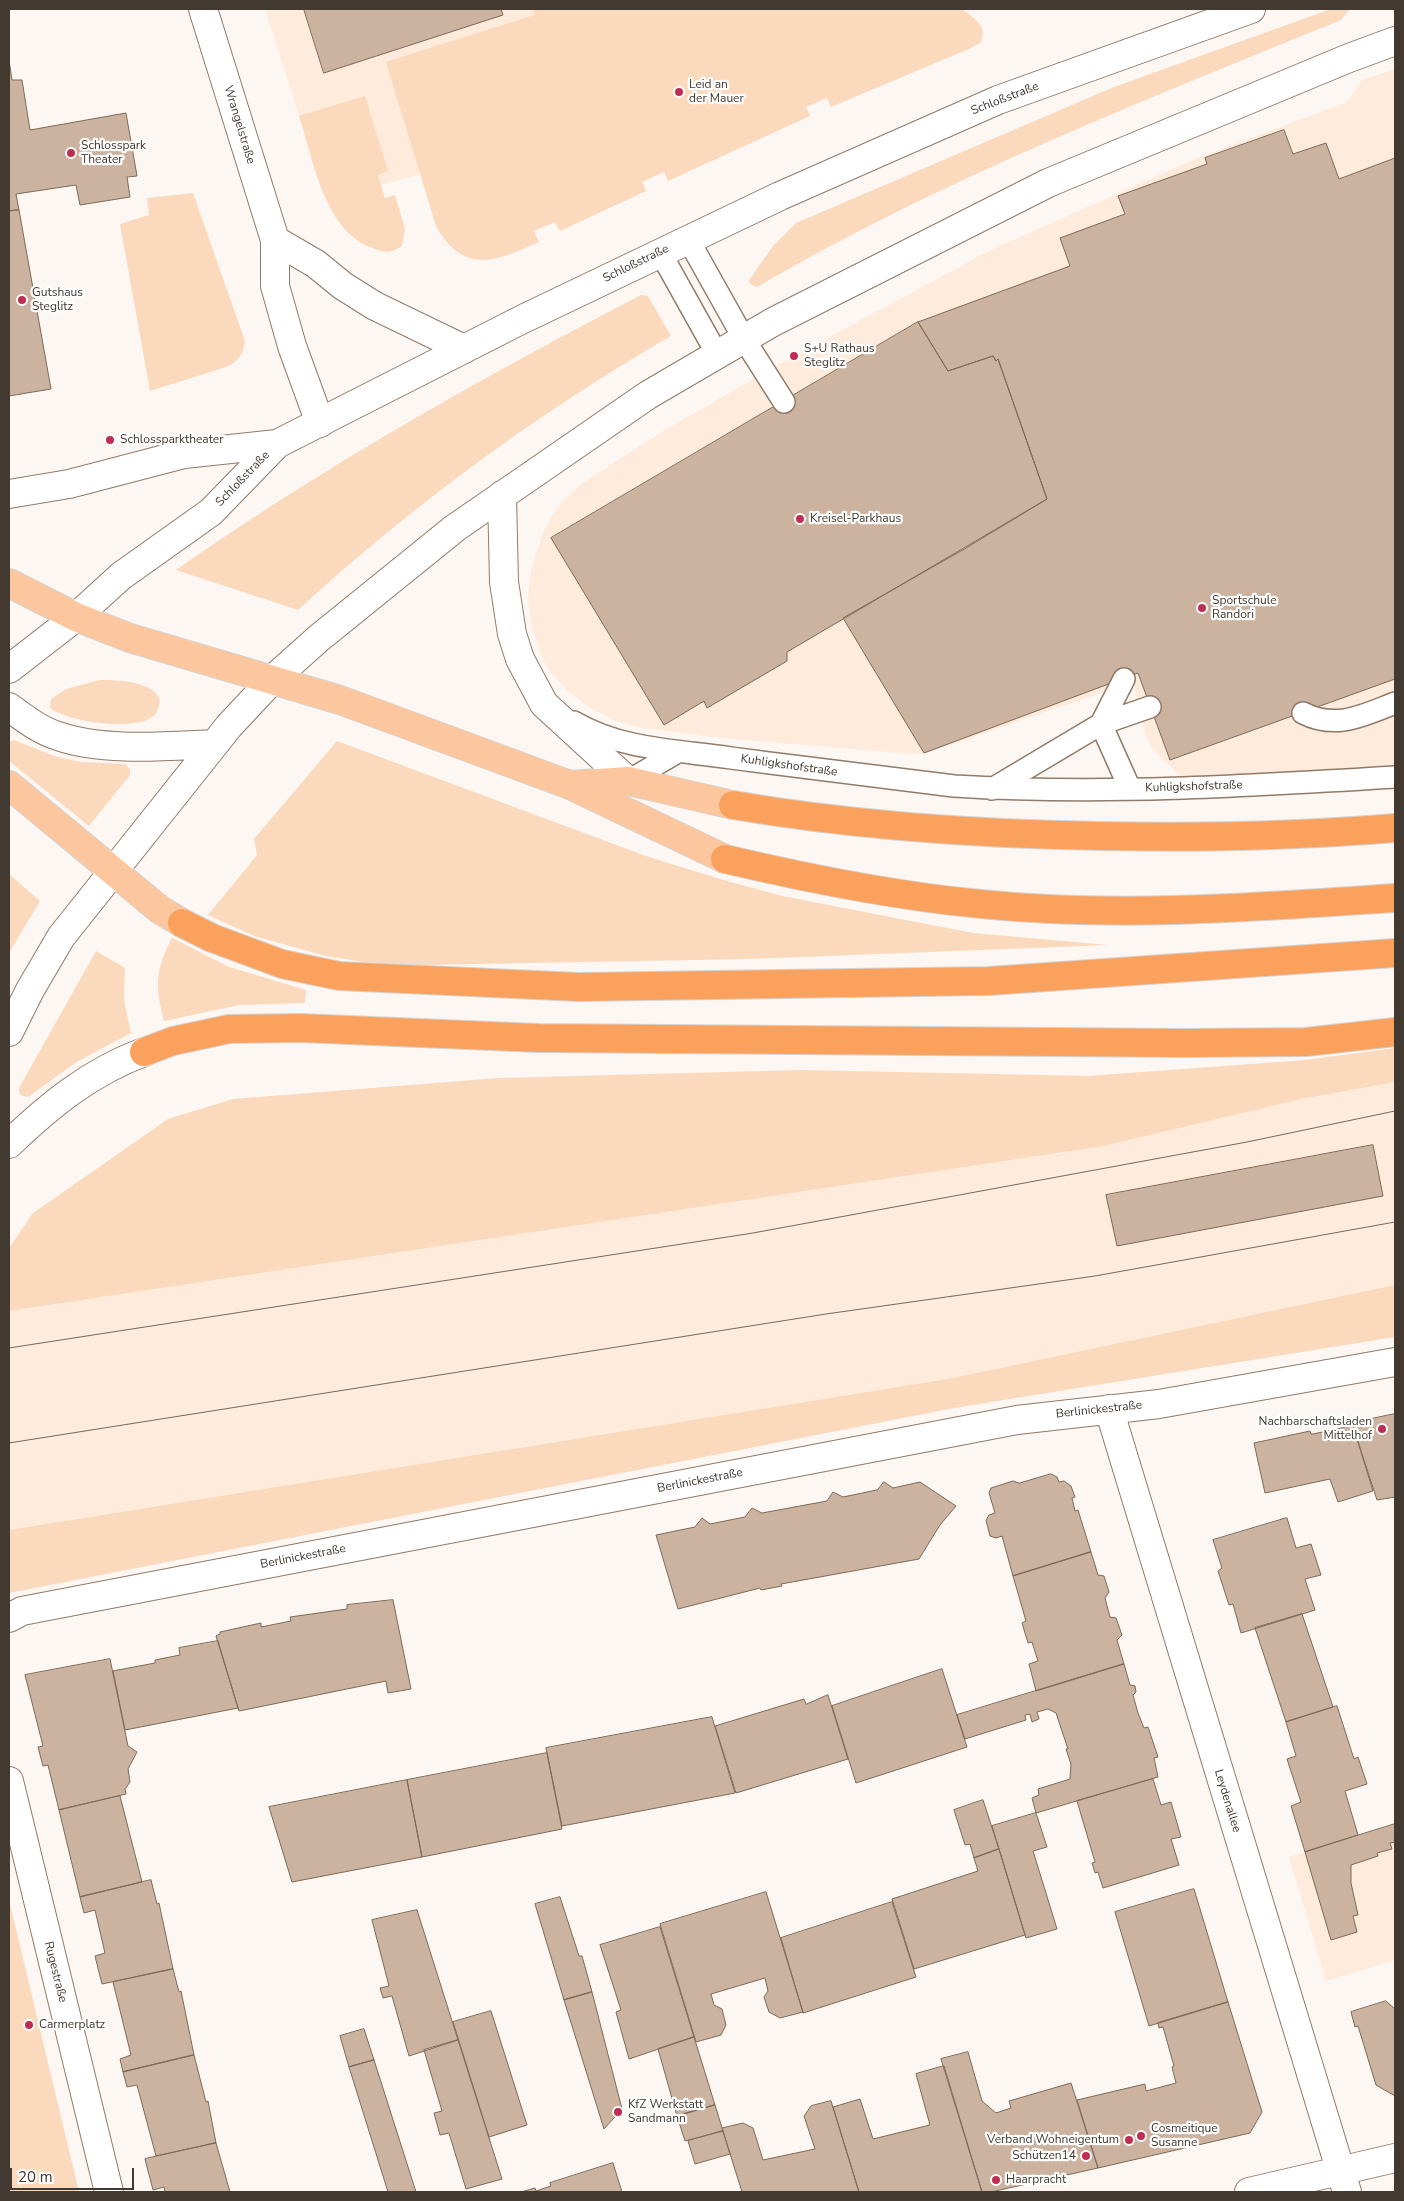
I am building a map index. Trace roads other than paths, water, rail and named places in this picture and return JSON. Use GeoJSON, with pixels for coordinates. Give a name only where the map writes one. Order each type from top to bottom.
{"type":"FeatureCollection","features":[{"type":"Feature","properties":{"kind":"highway"},"geometry":{"type":"LineString","coordinates":[[733,805],[786,814],[899,827],[1014,834],[1181,838],[1395,828]]}},
{"type":"Feature","properties":{"kind":"highway"},"geometry":{"type":"LineString","coordinates":[[725,859],[860,889],[1001,906],[1195,910],[1395,898]]}},
{"type":"Feature","properties":{"kind":"highway"},"geometry":{"type":"LineString","coordinates":[[182,923],[212,938],[282,964],[339,976],[580,987],[989,981],[1395,953]]}},
{"type":"Feature","properties":{"kind":"highway"},"geometry":{"type":"LineString","coordinates":[[144,1052],[173,1041],[229,1029],[301,1028],[538,1038],[1185,1043],[1306,1042],[1395,1032]]}},
{"type":"Feature","properties":{"kind":"main road","name":"Wrangelstraße"},"geometry":{"type":"LineString","coordinates":[[203,9],[275,240],[274,286],[292,346],[320,423]]}},
{"type":"Feature","properties":{"kind":"main road","name":"Schloßstraße"},"geometry":{"type":"LineString","coordinates":[[9,669],[76,617],[121,576],[211,512],[277,444],[660,252],[998,100],[1252,9]]}},
{"type":"Feature","properties":{"kind":"main road"},"geometry":{"type":"LineString","coordinates":[[9,1032],[30,990],[61,937],[214,744],[272,680],[414,560],[502,495],[648,394],[774,322],[1048,183],[1349,58],[1395,41]]}},
{"type":"Feature","properties":{"kind":"main road"},"geometry":{"type":"LineString","coordinates":[[275,240],[316,264],[343,286],[374,306],[464,349]]}},
{"type":"Feature","properties":{"kind":"main road"},"geometry":{"type":"LineString","coordinates":[[9,494],[69,484],[184,454],[277,444]]}},
{"type":"Feature","properties":{"kind":"main road"},"geometry":{"type":"LineString","coordinates":[[502,495],[504,582],[512,634],[520,660],[544,704],[628,781]]}},
{"type":"Feature","properties":{"kind":"main road"},"geometry":{"type":"LineString","coordinates":[[9,583],[76,617],[130,638],[340,700],[570,785],[725,859]]}},
{"type":"Feature","properties":{"kind":"main road"},"geometry":{"type":"LineString","coordinates":[[9,707],[39,728],[58,737],[92,744],[168,746],[214,744]]}},
{"type":"Feature","properties":{"kind":"main road"},"geometry":{"type":"LineString","coordinates":[[570,785],[628,781],[733,805]]}},
{"type":"Feature","properties":{"kind":"main road"},"geometry":{"type":"LineString","coordinates":[[9,785],[159,909],[182,923]]}},
{"type":"Feature","properties":{"kind":"main road"},"geometry":{"type":"LineString","coordinates":[[9,1144],[65,1094],[96,1074],[144,1052]]}},
{"type":"Feature","properties":{"kind":"main road","name":"Berlinickestraße"},"geometry":{"type":"LineString","coordinates":[[9,1618],[22,1612],[962,1430],[1037,1417],[1159,1404],[1395,1362]]}},
{"type":"Feature","properties":{"kind":"main road","name":"Leydenallee"},"geometry":{"type":"LineString","coordinates":[[1109,1409],[1344,2182]]}},
{"type":"Feature","properties":{"kind":"main road","name":"Rugestraße"},"geometry":{"type":"LineString","coordinates":[[9,1781],[109,2192]]}},
{"type":"Feature","properties":{"kind":"main road"},"geometry":{"type":"LineString","coordinates":[[1249,2192],[1344,2182],[1395,2158]]}},
{"type":"Feature","properties":{"kind":"lane"},"geometry":{"type":"LineString","coordinates":[[688,239],[744,338],[784,402]]}},
{"type":"Feature","properties":{"kind":"lane"},"geometry":{"type":"LineString","coordinates":[[660,252],[717,354]]}},
{"type":"Feature","properties":{"kind":"lane"},"geometry":{"type":"LineString","coordinates":[[1101,724],[1124,679]]}},
{"type":"Feature","properties":{"kind":"lane"},"geometry":{"type":"LineString","coordinates":[[1303,713],[1314,719],[1349,721],[1395,703]]}},
{"type":"Feature","properties":{"kind":"lane","name":"Kuhligkshofstraße"},"geometry":{"type":"LineString","coordinates":[[544,704],[595,734],[630,745],[676,753],[717,756],[954,786],[992,789],[1130,789],[1233,786],[1395,777]]}},
{"type":"Feature","properties":{"kind":"lane"},"geometry":{"type":"LineString","coordinates":[[992,789],[1101,724],[1150,707]]}},
{"type":"Feature","properties":{"kind":"lane"},"geometry":{"type":"LineString","coordinates":[[1101,724],[1130,789]]}},
{"type":"Feature","properties":{"kind":"lane"},"geometry":{"type":"LineString","coordinates":[[628,781],[676,753]]}},
{"type":"Feature","properties":{"kind":"tram line"},"geometry":{"type":"LineString","coordinates":[[9,1348],[753,1233],[1247,1142],[1395,1111]]}},
{"type":"Feature","properties":{"kind":"tram line"},"geometry":{"type":"LineString","coordinates":[[9,1443],[826,1314],[1095,1276],[1395,1222]]}},
{"type":"Feature","properties":{"kind":"place","name":"Leid an der Mauer"},"geometry":{"type":"Point","coordinates":[679,92]}},
{"type":"Feature","properties":{"kind":"place","name":"Schlosspark Theater"},"geometry":{"type":"Point","coordinates":[71,153]}},
{"type":"Feature","properties":{"kind":"place","name":"Gutshaus Steglitz"},"geometry":{"type":"Point","coordinates":[22,300]}},
{"type":"Feature","properties":{"kind":"place","name":"S+U Rathaus Steglitz"},"geometry":{"type":"Point","coordinates":[794,356]}},
{"type":"Feature","properties":{"kind":"place","name":"Schlossparktheater"},"geometry":{"type":"Point","coordinates":[110,440]}},
{"type":"Feature","properties":{"kind":"place","name":"Kreisel-Parkhaus"},"geometry":{"type":"Point","coordinates":[800,519]}},
{"type":"Feature","properties":{"kind":"place","name":"Sportschule Randori"},"geometry":{"type":"Point","coordinates":[1202,608]}},
{"type":"Feature","properties":{"kind":"place","name":"Nachbarschaftsladen Mittelhof"},"geometry":{"type":"Point","coordinates":[1382,1429]}},
{"type":"Feature","properties":{"kind":"place","name":"Carmerplatz"},"geometry":{"type":"Point","coordinates":[29,2025]}},
{"type":"Feature","properties":{"kind":"place","name":"KfZ Werkstatt Sandmann"},"geometry":{"type":"Point","coordinates":[618,2112]}},
{"type":"Feature","properties":{"kind":"place","name":"Cosmeitique Susanne"},"geometry":{"type":"Point","coordinates":[1141,2136]}},
{"type":"Feature","properties":{"kind":"place","name":"Verband Wohneigentum"},"geometry":{"type":"Point","coordinates":[1129,2140]}},
{"type":"Feature","properties":{"kind":"place","name":"Schützen14"},"geometry":{"type":"Point","coordinates":[1086,2156]}},
{"type":"Feature","properties":{"kind":"place","name":"Haarpracht"},"geometry":{"type":"Point","coordinates":[996,2180]}}]}
